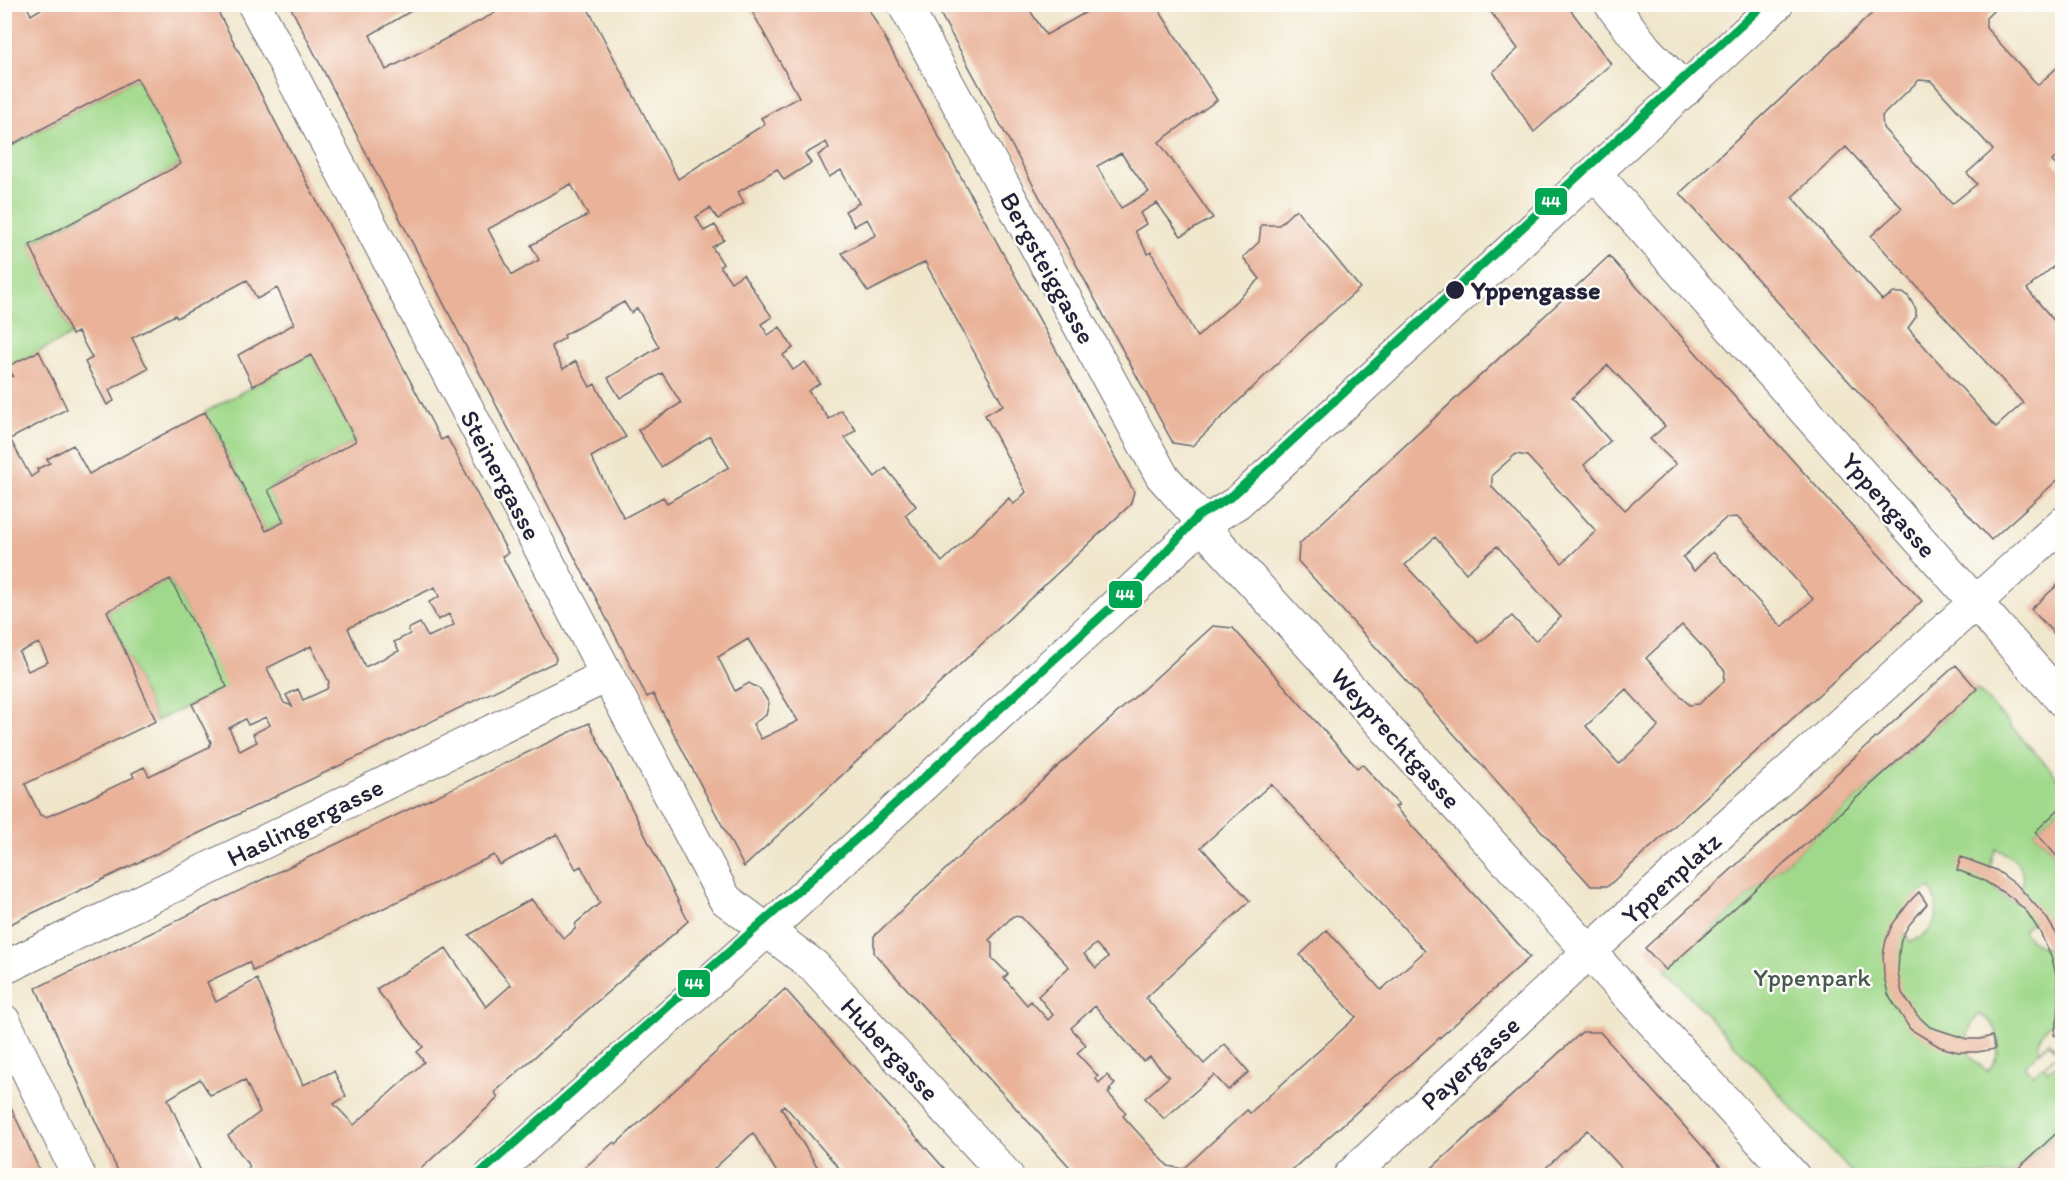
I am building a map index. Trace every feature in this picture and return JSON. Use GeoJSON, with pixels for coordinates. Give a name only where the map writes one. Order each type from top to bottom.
{"type":"FeatureCollection","features":[{"type":"Feature","properties":{"kind":"street","name":"Steinergasse"},"geometry":{"type":"LineString","coordinates":[[254,4],[725,899],[766,931]]}},
{"type":"Feature","properties":{"kind":"street","name":"Bergsteiggasse"},"geometry":{"type":"LineString","coordinates":[[904,4],[1162,476],[1204,523]]}},
{"type":"Feature","properties":{"kind":"street"},"geometry":{"type":"LineString","coordinates":[[1611,4],[1646,50],[1685,90]]}},
{"type":"Feature","properties":{"kind":"street"},"geometry":{"type":"LineString","coordinates":[[491,1176],[766,931],[1204,523],[1238,502],[1777,4]]}},
{"type":"Feature","properties":{"kind":"street","name":"Yppengasse"},"geometry":{"type":"LineString","coordinates":[[1595,174],[1975,602]]}},
{"type":"Feature","properties":{"kind":"street","name":"Weyprechtgasse"},"geometry":{"type":"LineString","coordinates":[[1204,523],[1214,539],[1590,951]]}},
{"type":"Feature","properties":{"kind":"street"},"geometry":{"type":"LineString","coordinates":[[2062,524],[1975,602],[2062,700]]}},
{"type":"Feature","properties":{"kind":"street","name":"Yppenplatz"},"geometry":{"type":"LineString","coordinates":[[1590,951],[1975,602]]}},
{"type":"Feature","properties":{"kind":"street","name":"Haslingergasse"},"geometry":{"type":"LineString","coordinates":[[4,968],[606,676]]}},
{"type":"Feature","properties":{"kind":"street","name":"Hubergasse"},"geometry":{"type":"LineString","coordinates":[[766,931],[814,966],[1007,1176]]}},
{"type":"Feature","properties":{"kind":"street"},"geometry":{"type":"LineString","coordinates":[[1590,951],[1793,1176]]}},
{"type":"Feature","properties":{"kind":"street","name":"Payergasse"},"geometry":{"type":"LineString","coordinates":[[1350,1176],[1590,951]]}},
{"type":"Feature","properties":{"kind":"street"},"geometry":{"type":"LineString","coordinates":[[4,1021],[79,1176]]}},
{"type":"Feature","properties":{"kind":"green space"},"geometry":{"type":"Polygon","coordinates":[[[137,78],[181,164],[30,244],[72,335],[5,368],[5,149],[137,78]]]}},
{"type":"Feature","properties":{"kind":"green space"},"geometry":{"type":"Polygon","coordinates":[[[311,355],[356,441],[268,489],[284,522],[266,531],[205,412],[311,355]]]}},
{"type":"Feature","properties":{"kind":"green space"},"geometry":{"type":"Polygon","coordinates":[[[170,579],[228,687],[156,721],[107,611],[170,579]]]}},
{"type":"Feature","properties":{"kind":"green space","name":"Yppenpark"},"geometry":{"type":"Polygon","coordinates":[[[1977,689],[2062,782],[2062,806],[2035,832],[2062,862],[2062,920],[2041,919],[2031,923],[2023,931],[2040,946],[2051,949],[2062,948],[2062,1016],[2045,1030],[2039,1045],[2039,1051],[2049,1042],[2059,1053],[2049,1043],[2024,1066],[2033,1075],[2053,1058],[2044,1066],[2047,1071],[2062,1060],[2062,1128],[2010,1175],[1854,1175],[1666,970],[1977,689]],[[1996,849],[1992,858],[1992,882],[2001,895],[2017,903],[2023,885],[2022,870],[2013,858],[1996,849]],[[1931,888],[1920,893],[1904,930],[1910,942],[1926,933],[1935,921],[1936,905],[1931,888]],[[1979,1014],[1973,1022],[1967,1045],[1969,1052],[1979,1065],[1988,1071],[1999,1047],[1997,1032],[1987,1019],[1979,1014]]]}},
{"type":"Feature","properties":{"kind":"building"},"geometry":{"type":"Polygon","coordinates":[[[4,4],[26,4],[31,15],[49,4],[214,4],[441,440],[447,437],[508,553],[502,556],[556,658],[555,662],[6,926],[4,922],[4,442],[10,439],[31,477],[38,472],[37,469],[50,463],[47,459],[73,445],[89,474],[205,412],[266,531],[284,522],[268,490],[356,441],[311,355],[253,386],[238,355],[294,324],[277,288],[257,299],[247,280],[177,318],[175,315],[132,338],[148,369],[109,390],[114,401],[107,405],[85,362],[92,358],[78,332],[72,335],[30,245],[181,164],[137,78],[4,149],[4,4]],[[170,579],[107,611],[156,721],[25,784],[40,815],[46,817],[86,800],[134,777],[132,773],[144,767],[149,776],[209,747],[211,742],[192,704],[227,687],[170,579]],[[435,587],[348,628],[365,667],[399,651],[394,642],[410,634],[408,629],[420,623],[428,637],[454,625],[449,614],[438,620],[429,602],[439,597],[435,587]],[[39,643],[19,652],[28,671],[48,662],[39,643]],[[311,646],[267,668],[284,703],[292,706],[286,695],[298,689],[303,700],[327,689],[329,682],[311,646]],[[266,717],[248,725],[245,719],[229,728],[240,751],[257,742],[253,734],[270,725],[266,717]]]}},
{"type":"Feature","properties":{"kind":"building"},"geometry":{"type":"Polygon","coordinates":[[[289,4],[423,4],[370,35],[386,70],[495,13],[491,4],[528,4],[531,11],[543,5],[586,5],[678,179],[765,124],[761,118],[799,97],[748,4],[866,4],[1134,492],[1130,505],[744,867],[653,694],[647,697],[289,4]],[[826,142],[805,154],[811,163],[784,180],[777,169],[738,192],[744,203],[718,219],[710,208],[696,217],[704,231],[715,225],[724,240],[712,247],[723,264],[720,266],[731,282],[743,274],[772,317],[761,324],[768,335],[780,327],[793,348],[783,355],[793,370],[805,362],[820,383],[808,391],[829,419],[841,410],[856,430],[845,438],[875,477],[886,468],[916,506],[905,515],[942,562],[1009,498],[1013,505],[1026,492],[985,415],[1003,405],[925,262],[868,292],[842,253],[876,235],[867,219],[854,226],[845,211],[859,203],[841,170],[829,177],[818,155],[829,148],[826,142]],[[571,184],[488,229],[512,275],[539,260],[531,245],[588,215],[571,184]],[[624,302],[564,335],[565,338],[551,346],[563,369],[576,361],[590,387],[595,384],[626,437],[591,457],[624,518],[663,497],[667,503],[729,467],[710,436],[661,467],[638,430],[681,403],[662,373],[620,398],[608,378],[659,347],[637,308],[631,313],[624,302]],[[748,639],[718,657],[735,691],[749,683],[760,689],[769,703],[766,715],[753,724],[761,739],[798,721],[748,639]]]}},
{"type":"Feature","properties":{"kind":"building"},"geometry":{"type":"Polygon","coordinates":[[[935,4],[1018,4],[1022,12],[1029,9],[1046,35],[1090,10],[1086,4],[1155,4],[1217,100],[1159,142],[1213,218],[1181,236],[1157,203],[1140,213],[1146,224],[1135,231],[1148,254],[1151,252],[1197,337],[1260,279],[1243,257],[1259,242],[1261,225],[1279,225],[1296,209],[1360,288],[1308,334],[1192,446],[1173,443],[935,4]],[[1121,153],[1097,166],[1121,208],[1149,192],[1121,153]]]}},
{"type":"Feature","properties":{"kind":"building"},"geometry":{"type":"Polygon","coordinates":[[[1485,4],[1566,4],[1611,64],[1534,132],[1493,72],[1518,49],[1485,4]]]}},
{"type":"Feature","properties":{"kind":"building"},"geometry":{"type":"Polygon","coordinates":[[[1882,4],[2000,4],[1986,18],[1986,28],[2038,85],[2062,63],[2062,152],[2052,161],[2062,172],[2062,259],[2027,289],[2062,330],[2062,476],[1991,540],[1680,193],[1882,4]],[[1919,80],[1882,116],[1883,128],[1952,204],[1977,184],[1967,173],[1993,150],[1931,81],[1919,80]],[[1846,147],[1792,197],[1882,300],[1894,293],[1903,293],[1908,296],[1916,309],[1916,317],[1908,328],[1996,427],[2023,403],[1871,236],[1902,208],[1846,147]]]}},
{"type":"Feature","properties":{"kind":"building"},"geometry":{"type":"Polygon","coordinates":[[[1609,256],[1922,601],[1608,886],[1591,886],[1298,561],[1299,544],[1609,256]],[[1608,365],[1572,398],[1610,441],[1584,465],[1625,510],[1676,464],[1650,439],[1665,426],[1608,365]],[[1516,454],[1492,475],[1492,487],[1562,563],[1596,531],[1527,456],[1516,454]],[[1737,517],[1726,518],[1683,557],[1694,571],[1713,552],[1782,627],[1813,599],[1737,517]],[[1435,537],[1405,565],[1479,643],[1512,616],[1535,641],[1561,617],[1497,546],[1466,573],[1435,537]],[[1682,625],[1646,658],[1689,705],[1699,704],[1724,681],[1725,671],[1682,625]],[[1626,689],[1586,726],[1619,764],[1659,726],[1626,689]]]}},
{"type":"Feature","properties":{"kind":"building"},"geometry":{"type":"Polygon","coordinates":[[[39,351],[67,409],[10,439],[4,430],[4,380],[13,376],[8,366],[39,351]]]}},
{"type":"Feature","properties":{"kind":"building"},"geometry":{"type":"Polygon","coordinates":[[[2062,581],[2062,639],[2061,641],[2031,609],[2062,581]]]}},
{"type":"Feature","properties":{"kind":"building"},"geometry":{"type":"Polygon","coordinates":[[[1213,626],[1233,628],[1357,768],[1362,764],[1399,805],[1395,807],[1530,957],[1285,1176],[1078,1176],[874,953],[874,936],[1213,626]],[[1271,784],[1201,847],[1250,901],[1146,998],[1204,1064],[1225,1044],[1249,1072],[1228,1090],[1214,1075],[1164,1119],[1145,1098],[1169,1077],[1150,1057],[1143,1061],[1095,1006],[1071,1028],[1086,1045],[1077,1053],[1098,1076],[1095,1078],[1099,1083],[1107,1075],[1115,1084],[1108,1093],[1126,1113],[1123,1116],[1168,1166],[1183,1169],[1247,1110],[1250,1113],[1356,1017],[1300,955],[1327,930],[1381,990],[1425,951],[1271,784]],[[1013,916],[989,940],[992,943],[992,958],[1008,974],[1004,978],[1027,1005],[1031,1001],[1048,1020],[1053,1015],[1038,996],[1069,967],[1021,917],[1013,916]],[[1096,944],[1084,954],[1096,968],[1108,957],[1096,944]]]}},
{"type":"Feature","properties":{"kind":"building"},"geometry":{"type":"Polygon","coordinates":[[[1956,665],[1977,689],[1666,970],[1645,948],[1956,665]]]}},
{"type":"Feature","properties":{"kind":"building"},"geometry":{"type":"Polygon","coordinates":[[[589,723],[688,921],[495,1092],[498,1098],[413,1176],[238,1176],[250,1167],[228,1136],[260,1112],[245,1080],[210,1095],[200,1079],[168,1099],[203,1176],[120,1176],[36,988],[589,723]],[[557,834],[500,865],[494,855],[253,971],[249,962],[207,982],[216,1002],[257,979],[303,1085],[334,1071],[346,1096],[334,1104],[354,1125],[424,1062],[417,1052],[423,1047],[376,989],[446,948],[486,1007],[511,985],[469,935],[531,899],[564,939],[575,929],[576,923],[600,903],[581,866],[576,869],[557,834]]]}},
{"type":"Feature","properties":{"kind":"building"},"geometry":{"type":"Polygon","coordinates":[[[2062,806],[2062,862],[2035,832],[2062,806]]]}},
{"type":"Feature","properties":{"kind":"building"},"geometry":{"type":"Polygon","coordinates":[[[1961,857],[1996,870],[2018,886],[2046,917],[2056,933],[2062,950],[2062,1038],[2054,1035],[2059,1002],[2057,978],[2052,959],[2040,932],[2027,912],[2011,897],[1981,879],[1957,870],[1961,857]]]}},
{"type":"Feature","properties":{"kind":"building"},"geometry":{"type":"Polygon","coordinates":[[[1919,892],[1927,904],[1909,925],[1901,939],[1898,973],[1902,993],[1917,1015],[1930,1027],[1967,1039],[1992,1036],[1995,1049],[1958,1052],[1940,1047],[1910,1029],[1888,994],[1883,955],[1886,940],[1892,925],[1919,892]]]}},
{"type":"Feature","properties":{"kind":"building"},"geometry":{"type":"Polygon","coordinates":[[[785,989],[951,1176],[846,1176],[784,1105],[781,1108],[823,1176],[779,1176],[753,1133],[706,1176],[575,1176],[614,1142],[616,1144],[785,989]]]}},
{"type":"Feature","properties":{"kind":"building"},"geometry":{"type":"Polygon","coordinates":[[[1582,1032],[1600,1032],[1729,1176],[1629,1176],[1587,1130],[1537,1176],[1423,1176],[1582,1032]]]}},
{"type":"Feature","properties":{"kind":"building"},"geometry":{"type":"Polygon","coordinates":[[[4,1093],[21,1129],[42,1176],[4,1176],[4,1093]]]}},
{"type":"Feature","properties":{"kind":"building"},"geometry":{"type":"Polygon","coordinates":[[[2062,1128],[2062,1167],[2054,1176],[2010,1176],[2062,1128]]]}},
{"type":"Feature","properties":{"kind":"transit line","name":"44"},"geometry":{"type":"LineString","coordinates":[[477,1176],[863,833],[1138,583],[1198,516],[1232,496],[1764,4]]}},
{"type":"Feature","properties":{"kind":"place","name":"Yppengasse"},"geometry":{"type":"Point","coordinates":[1455,290]}}]}
